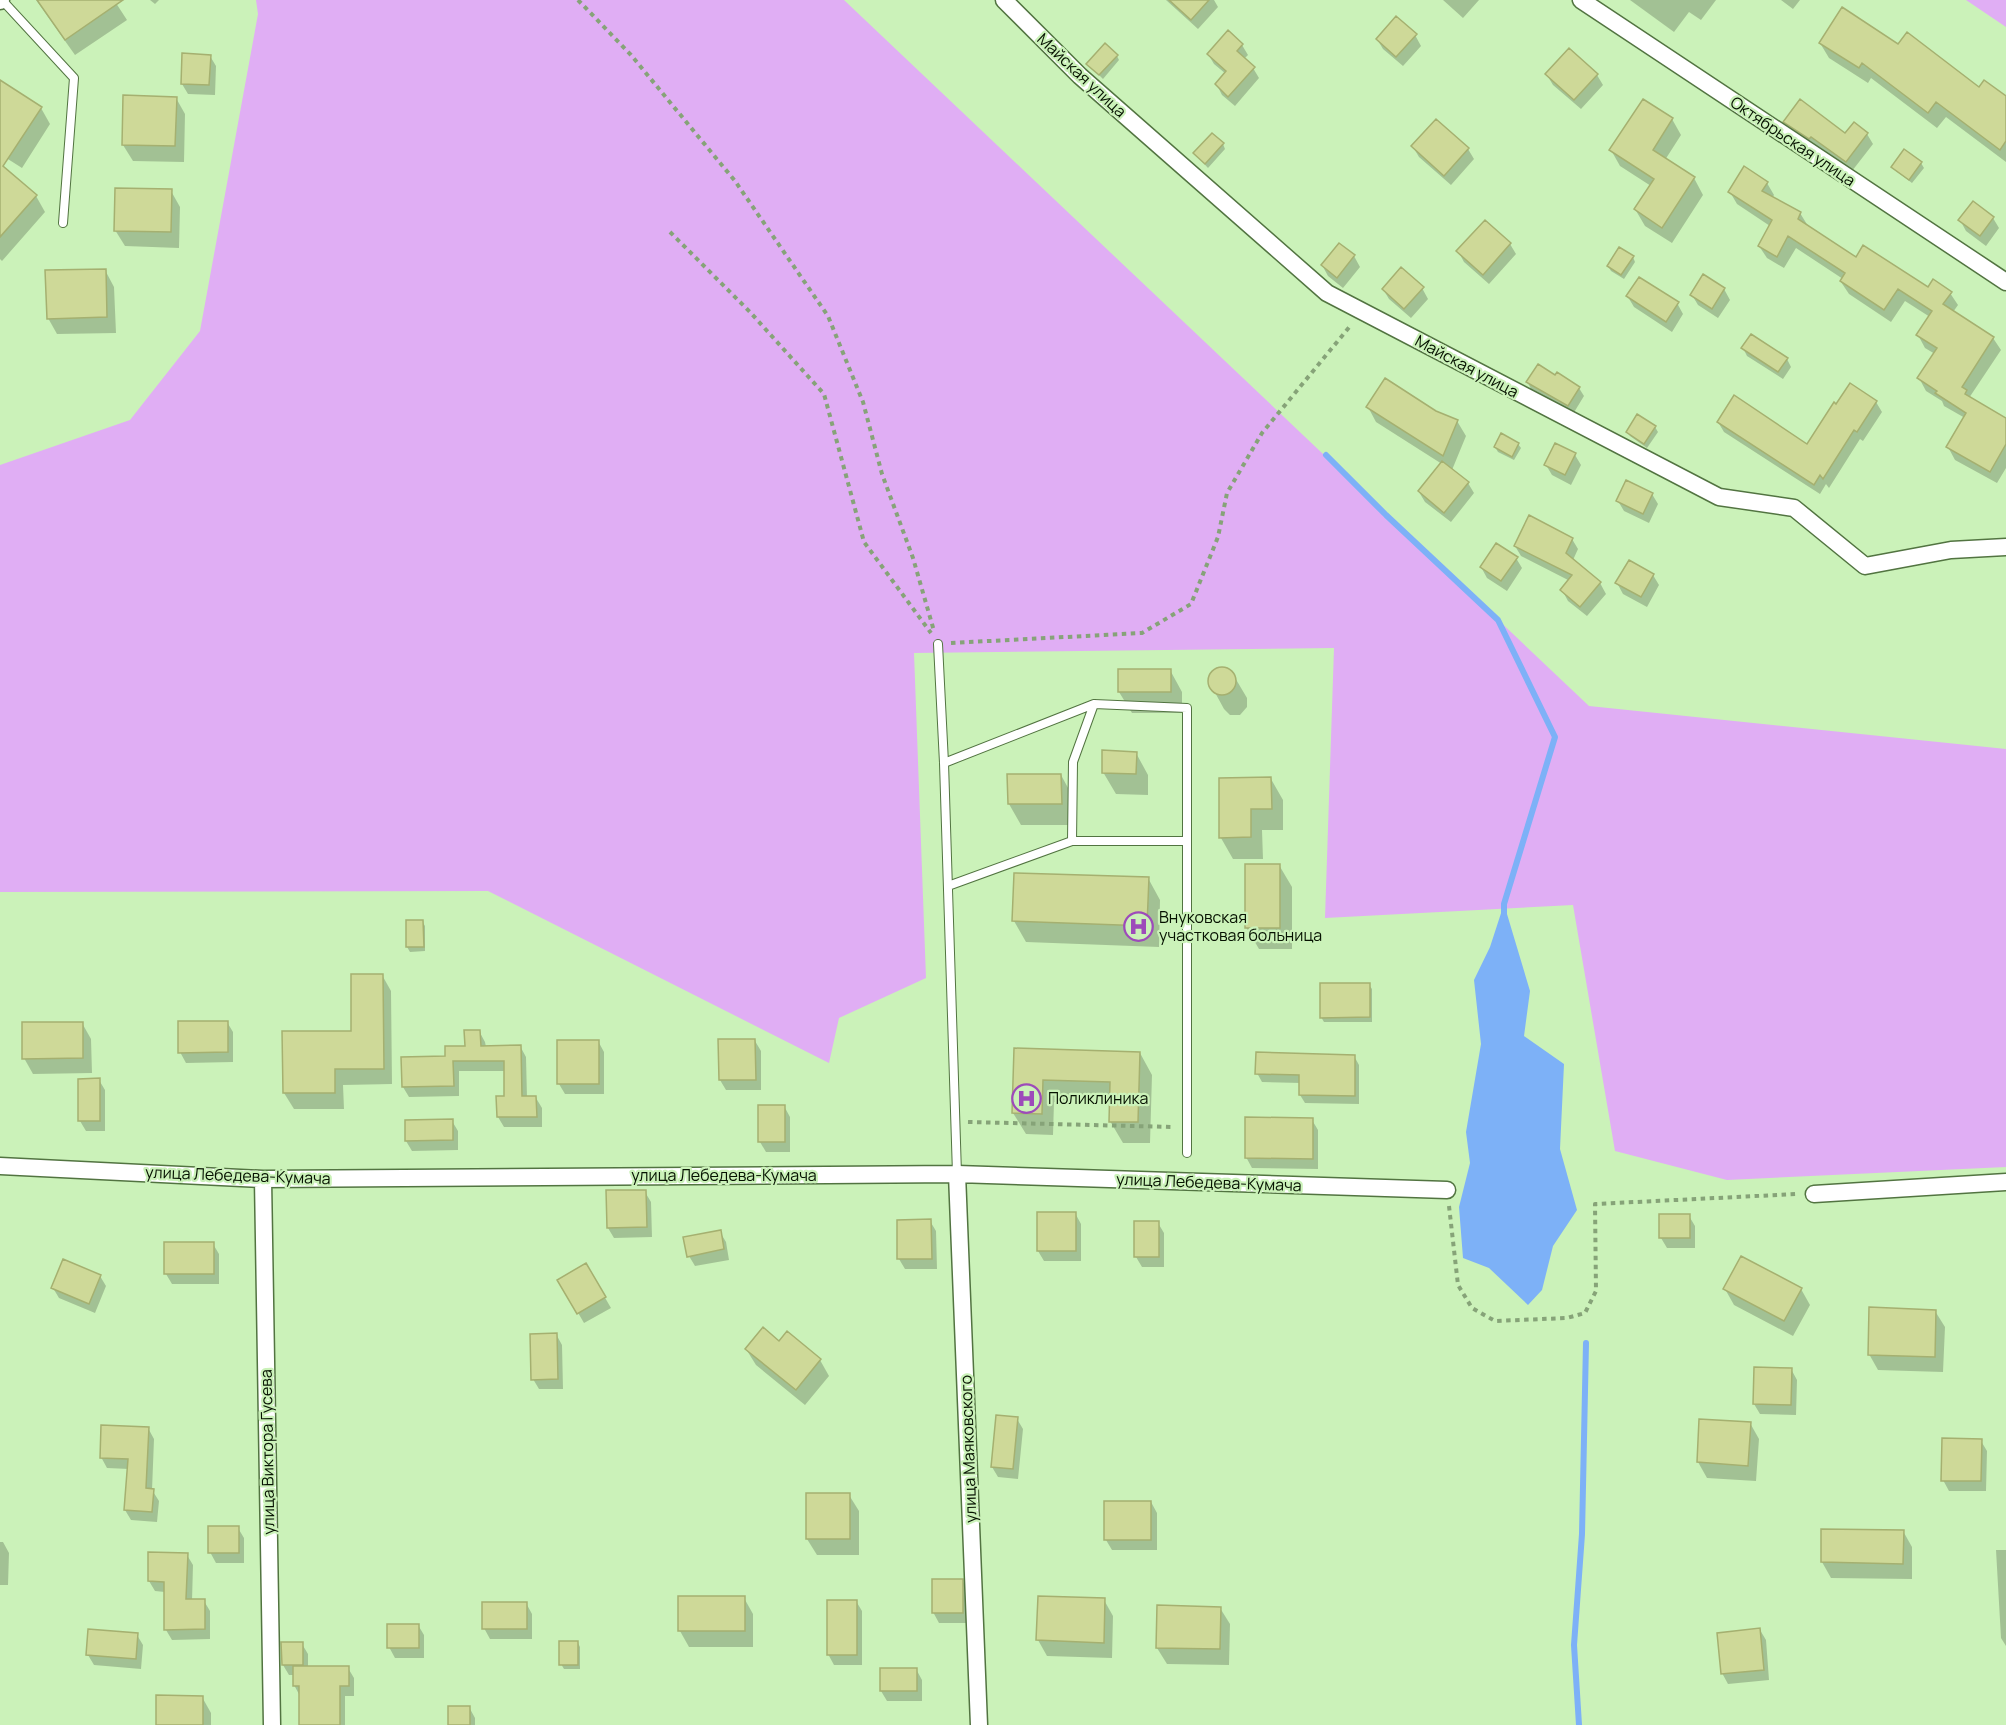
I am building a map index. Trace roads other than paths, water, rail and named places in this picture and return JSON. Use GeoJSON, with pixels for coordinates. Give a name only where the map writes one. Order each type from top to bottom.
{"type":"FeatureCollection","features":[{"type":"Feature","properties":{"kind":"street","name":"Майская улица"},"geometry":{"type":"LineString","coordinates":[[1004,0],[1080,76],[1327,293],[1719,497],[1794,508],[1864,566],[1951,550],[2006,547]]}},
{"type":"Feature","properties":{"kind":"street","name":"Октябрьская улица"},"geometry":{"type":"LineString","coordinates":[[1581,0],[2006,282]]}},
{"type":"Feature","properties":{"kind":"street","name":"улица Лебедева-Кумача"},"geometry":{"type":"LineString","coordinates":[[0,1166],[263,1179],[957,1174],[1447,1190]]}},
{"type":"Feature","properties":{"kind":"street","name":"улица Маяковского"},"geometry":{"type":"LineString","coordinates":[[957,1174],[979,1725]]}},
{"type":"Feature","properties":{"kind":"street","name":"улица Виктора Гусева"},"geometry":{"type":"LineString","coordinates":[[263,1179],[272,1725]]}},
{"type":"Feature","properties":{"kind":"street"},"geometry":{"type":"LineString","coordinates":[[1814,1194],[2006,1182]]}},
{"type":"Feature","properties":{"kind":"lane"},"geometry":{"type":"LineString","coordinates":[[1,0],[74,78],[63,223]]}},
{"type":"Feature","properties":{"kind":"lane"},"geometry":{"type":"LineString","coordinates":[[938,644],[945,763],[957,1174]]}},
{"type":"Feature","properties":{"kind":"lane"},"geometry":{"type":"LineString","coordinates":[[945,763],[1094,704],[1186,708],[1186,1153]]}},
{"type":"Feature","properties":{"kind":"lane"},"geometry":{"type":"LineString","coordinates":[[1071,841],[1073,762],[1094,704]]}},
{"type":"Feature","properties":{"kind":"lane"},"geometry":{"type":"LineString","coordinates":[[948,885],[1071,841],[1186,841]]}},
{"type":"Feature","properties":{"kind":"water"},"geometry":{"type":"Polygon","coordinates":[[[1504,904],[1530,991],[1524,1036],[1564,1064],[1560,1149],[1577,1210],[1553,1246],[1542,1290],[1528,1305],[1489,1268],[1463,1258],[1459,1207],[1470,1163],[1466,1132],[1481,1044],[1474,980],[1490,947],[1504,904]]]}},
{"type":"Feature","properties":{"kind":"waterway"},"geometry":{"type":"LineString","coordinates":[[1326,455],[1498,620],[1555,737],[1504,904],[1504,913]]}},
{"type":"Feature","properties":{"kind":"waterway"},"geometry":{"type":"LineString","coordinates":[[1579,1725],[1574,1645],[1582,1534],[1586,1343]]}},
{"type":"Feature","properties":{"kind":"place","name":"Внуковская участковая больница"},"geometry":{"type":"Point","coordinates":[1138,926]}},
{"type":"Feature","properties":{"kind":"place","name":"Поликлиника"},"geometry":{"type":"Point","coordinates":[1027,1098]}}]}
